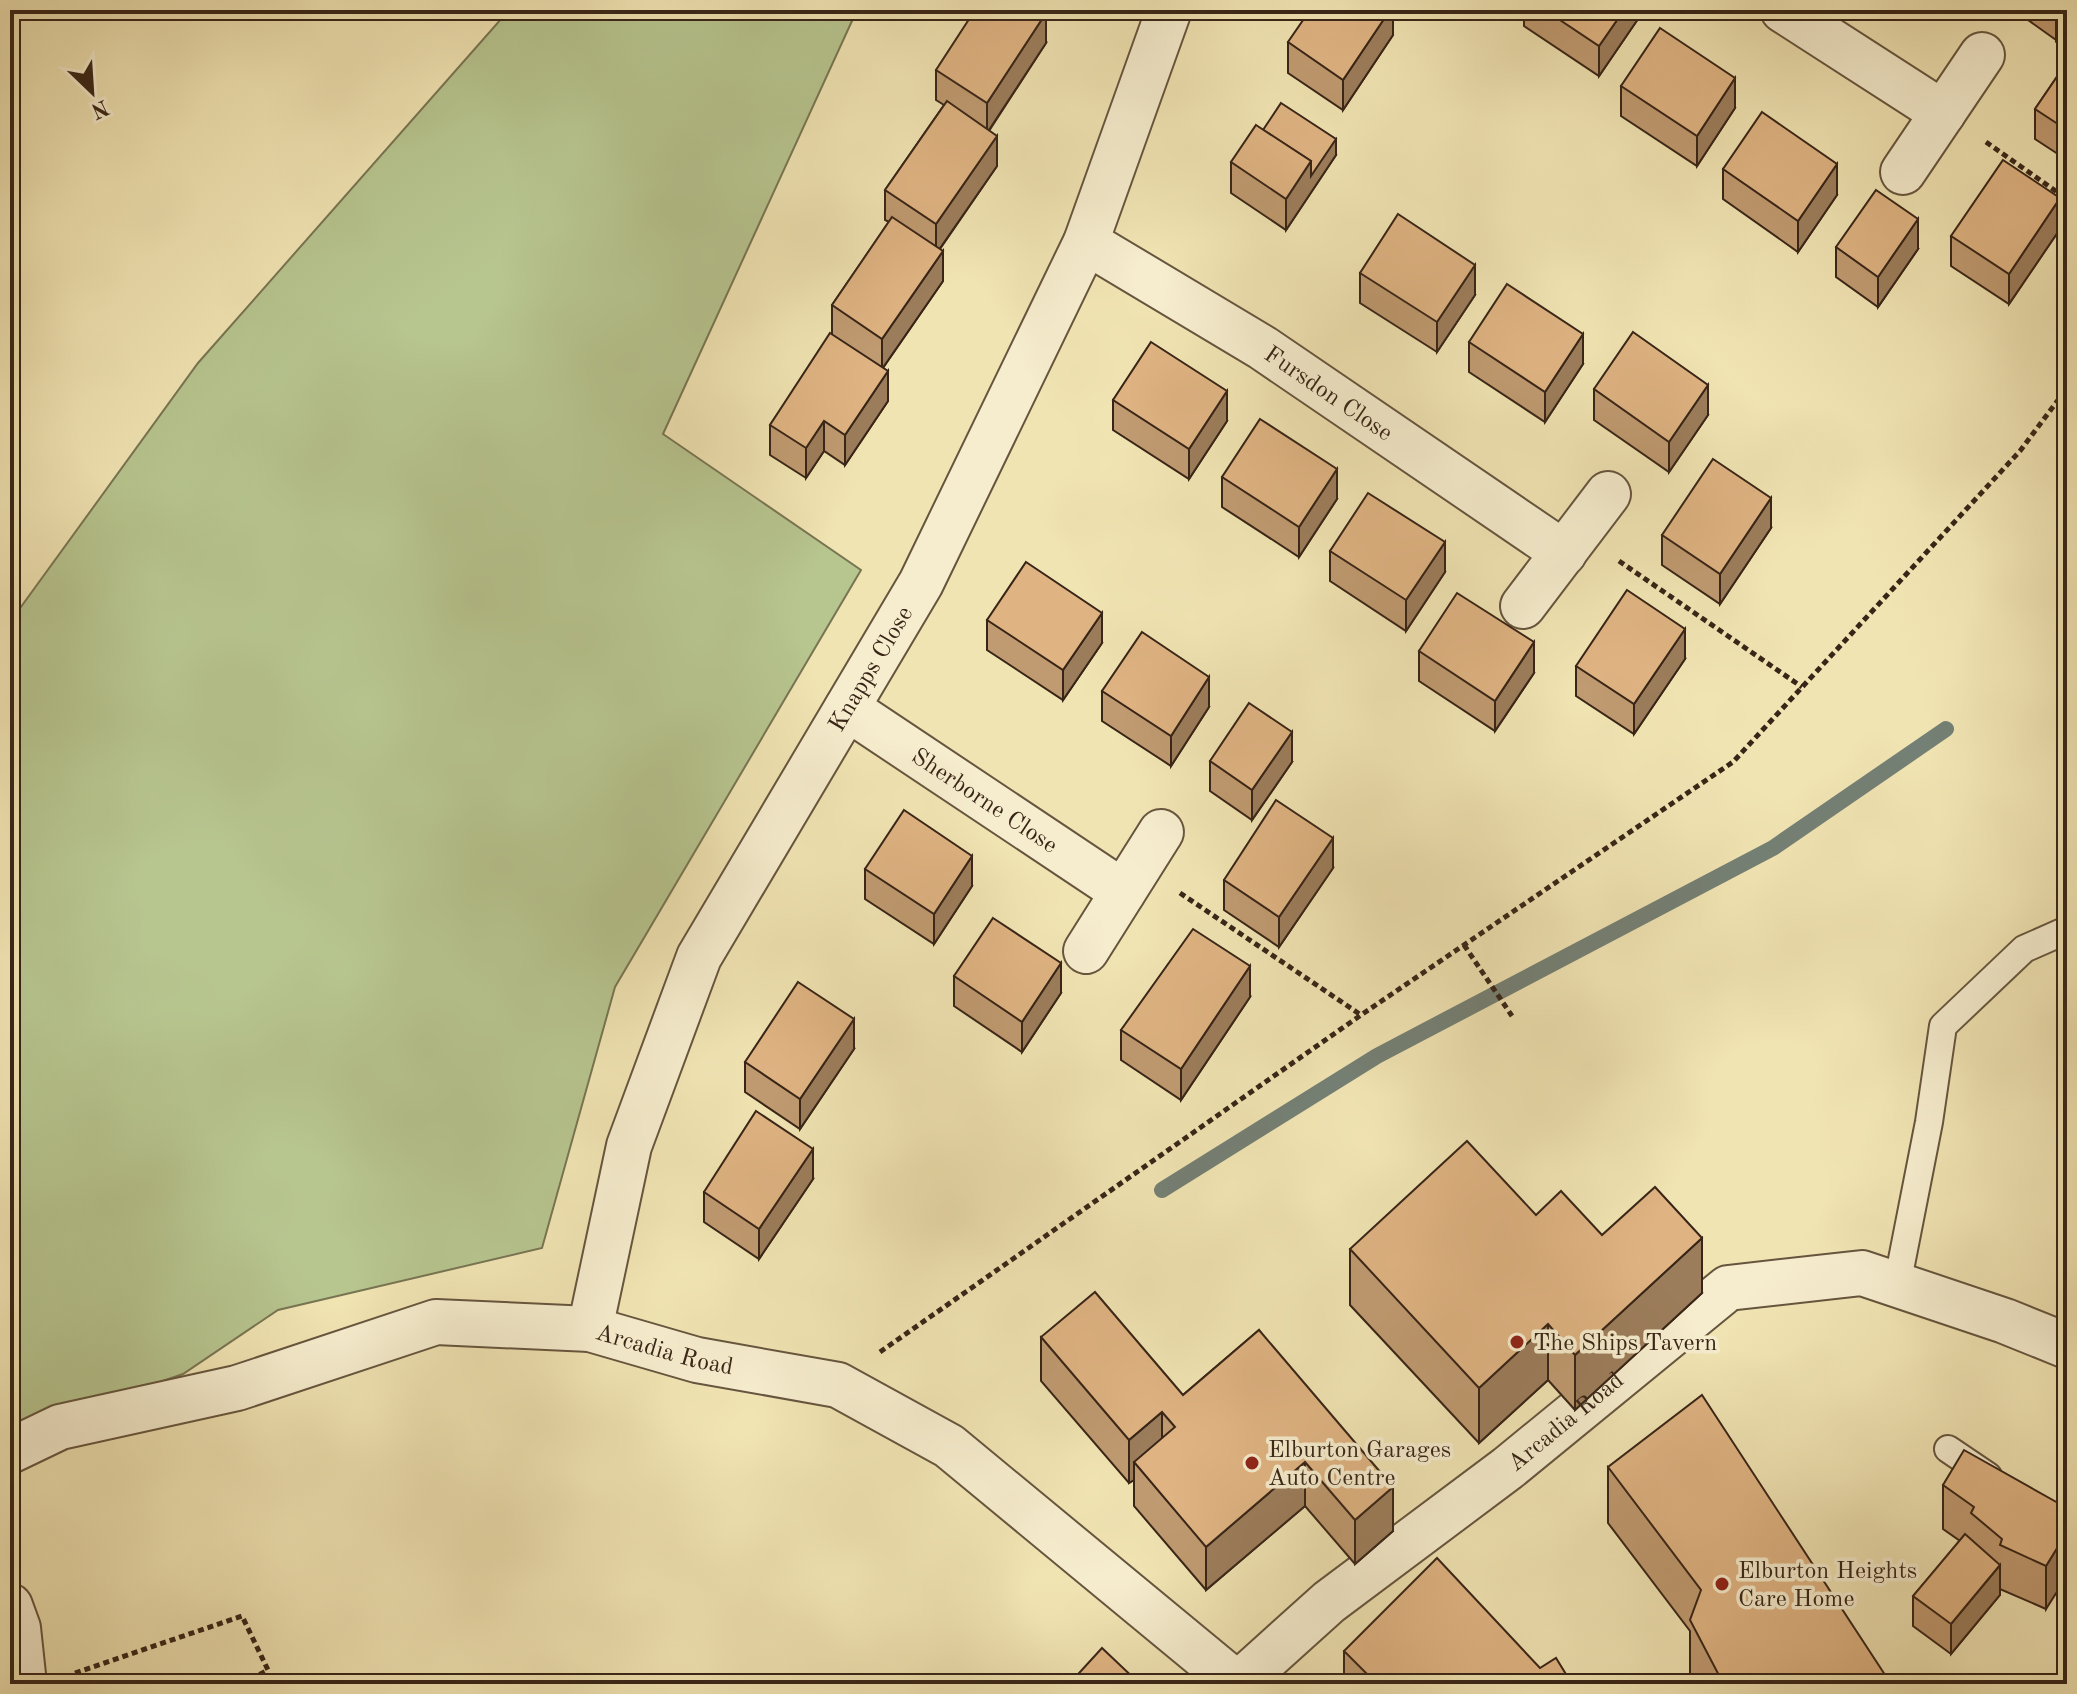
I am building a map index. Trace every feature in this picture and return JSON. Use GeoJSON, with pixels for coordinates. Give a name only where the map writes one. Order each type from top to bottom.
{"type":"FeatureCollection","features":[{"type":"Feature","properties":{"kind":"street","name":"Knapps Close"},"geometry":{"type":"LineString","coordinates":[[590,1329],[629,1146],[699,957],[921,583],[1086,242],[1169,10]]}},
{"type":"Feature","properties":{"kind":"street"},"geometry":{"type":"LineString","coordinates":[[1783,10],[1943,113]]}},
{"type":"Feature","properties":{"kind":"street"},"geometry":{"type":"LineString","coordinates":[[1903,172],[1982,55]]}},
{"type":"Feature","properties":{"kind":"street","name":"Fursdon Close"},"geometry":{"type":"LineString","coordinates":[[1086,242],[1263,348],[1564,553]]}},
{"type":"Feature","properties":{"kind":"street"},"geometry":{"type":"LineString","coordinates":[[1523,606],[1608,494]]}},
{"type":"Feature","properties":{"kind":"street","name":"Sherborne Close"},"geometry":{"type":"LineString","coordinates":[[847,708],[1123,892]]}},
{"type":"Feature","properties":{"kind":"street"},"geometry":{"type":"LineString","coordinates":[[1086,951],[1161,832]]}},
{"type":"Feature","properties":{"kind":"street","name":"Arcadia Road"},"geometry":{"type":"LineString","coordinates":[[10,1451],[60,1427],[237,1388],[436,1322],[590,1329],[697,1360],[838,1385],[949,1446],[1238,1684],[1329,1602],[1508,1468],[1728,1288],[1862,1273],[2067,1346]]}},
{"type":"Feature","properties":{"kind":"street"},"geometry":{"type":"LineString","coordinates":[[10,1606],[18,1628],[24,1684]]}},
{"type":"Feature","properties":{"kind":"lane"},"geometry":{"type":"LineString","coordinates":[[1897,1285],[1929,1122],[1943,1026],[2024,949],[2067,930]]}},
{"type":"Feature","properties":{"kind":"lane"},"geometry":{"type":"LineString","coordinates":[[1948,1449],[2014,1494]]}},
{"type":"Feature","properties":{"kind":"path"},"geometry":{"type":"LineString","coordinates":[[1943,113],[2067,199]]}},
{"type":"Feature","properties":{"kind":"path"},"geometry":{"type":"LineString","coordinates":[[838,1385],[876,1355],[1361,1015],[1733,762],[2020,451],[2067,388]]}},
{"type":"Feature","properties":{"kind":"path"},"geometry":{"type":"LineString","coordinates":[[1564,553],[1609,554],[1802,687]]}},
{"type":"Feature","properties":{"kind":"path"},"geometry":{"type":"LineString","coordinates":[[1123,892],[1165,883],[1361,1015]]}},
{"type":"Feature","properties":{"kind":"path"},"geometry":{"type":"LineString","coordinates":[[1464,945],[1512,1016]]}},
{"type":"Feature","properties":{"kind":"path"},"geometry":{"type":"LineString","coordinates":[[70,1674],[242,1616],[268,1670],[241,1684]]}},
{"type":"Feature","properties":{"kind":"green space"},"geometry":{"type":"Polygon","coordinates":[[[509,10],[857,10],[663,434],[861,570],[615,987],[542,1248],[278,1310],[183,1374],[10,1434],[10,622],[198,363],[509,10]]]}},
{"type":"Feature","properties":{"kind":"building"},"geometry":{"type":"Polygon","coordinates":[[[975,10],[1041,10],[1046,13],[987,103],[936,70],[975,10]]]}},
{"type":"Feature","properties":{"kind":"building"},"geometry":{"type":"Polygon","coordinates":[[[1310,10],[1390,10],[1343,80],[1288,42],[1310,10]]]}},
{"type":"Feature","properties":{"kind":"building"},"geometry":{"type":"Polygon","coordinates":[[[1545,10],[1624,10],[1599,46],[1545,10]]]}},
{"type":"Feature","properties":{"kind":"building"},"geometry":{"type":"Polygon","coordinates":[[[1660,28],[1735,78],[1697,136],[1621,86],[1660,28]]]}},
{"type":"Feature","properties":{"kind":"building"},"geometry":{"type":"Polygon","coordinates":[[[2067,62],[2067,130],[2035,109],[2067,62]]]}},
{"type":"Feature","properties":{"kind":"building"},"geometry":{"type":"Polygon","coordinates":[[[947,101],[997,136],[936,224],[885,190],[947,101]]]}},
{"type":"Feature","properties":{"kind":"building"},"geometry":{"type":"Polygon","coordinates":[[[1281,103],[1336,139],[1311,176],[1311,161],[1263,130],[1281,103]]]}},
{"type":"Feature","properties":{"kind":"building"},"geometry":{"type":"Polygon","coordinates":[[[1762,112],[1837,164],[1798,221],[1723,169],[1762,112]]]}},
{"type":"Feature","properties":{"kind":"building"},"geometry":{"type":"Polygon","coordinates":[[[1256,125],[1311,161],[1286,199],[1231,162],[1256,125]]]}},
{"type":"Feature","properties":{"kind":"building"},"geometry":{"type":"Polygon","coordinates":[[[2003,160],[2060,198],[2009,274],[1951,236],[2003,160]]]}},
{"type":"Feature","properties":{"kind":"building"},"geometry":{"type":"Polygon","coordinates":[[[1876,190],[1918,219],[1878,277],[1836,247],[1876,190]]]}},
{"type":"Feature","properties":{"kind":"building"},"geometry":{"type":"Polygon","coordinates":[[[1398,214],[1475,265],[1437,322],[1360,273],[1398,214]]]}},
{"type":"Feature","properties":{"kind":"building"},"geometry":{"type":"Polygon","coordinates":[[[892,217],[943,251],[882,339],[832,305],[892,217]]]}},
{"type":"Feature","properties":{"kind":"building"},"geometry":{"type":"Polygon","coordinates":[[[1507,284],[1583,334],[1545,392],[1469,342],[1507,284]]]}},
{"type":"Feature","properties":{"kind":"building"},"geometry":{"type":"Polygon","coordinates":[[[1633,332],[1708,385],[1669,442],[1594,389],[1633,332]]]}},
{"type":"Feature","properties":{"kind":"building"},"geometry":{"type":"Polygon","coordinates":[[[830,333],[888,371],[845,435],[824,421],[806,448],[770,425],[830,333]]]}},
{"type":"Feature","properties":{"kind":"building"},"geometry":{"type":"Polygon","coordinates":[[[1151,342],[1227,391],[1189,449],[1113,400],[1151,342]]]}},
{"type":"Feature","properties":{"kind":"building"},"geometry":{"type":"Polygon","coordinates":[[[1260,419],[1337,469],[1299,527],[1222,477],[1260,419]]]}},
{"type":"Feature","properties":{"kind":"building"},"geometry":{"type":"Polygon","coordinates":[[[1713,459],[1771,498],[1720,574],[1662,535],[1713,459]]]}},
{"type":"Feature","properties":{"kind":"building"},"geometry":{"type":"Polygon","coordinates":[[[1368,493],[1445,542],[1406,600],[1330,551],[1368,493]]]}},
{"type":"Feature","properties":{"kind":"building"},"geometry":{"type":"Polygon","coordinates":[[[1026,562],[1102,613],[1063,670],[987,620],[1026,562]]]}},
{"type":"Feature","properties":{"kind":"building"},"geometry":{"type":"Polygon","coordinates":[[[1627,590],[1685,629],[1634,704],[1576,666],[1627,590]]]}},
{"type":"Feature","properties":{"kind":"building"},"geometry":{"type":"Polygon","coordinates":[[[1457,593],[1534,642],[1495,701],[1419,651],[1457,593]]]}},
{"type":"Feature","properties":{"kind":"building"},"geometry":{"type":"Polygon","coordinates":[[[1142,632],[1209,677],[1171,736],[1102,691],[1142,632]]]}},
{"type":"Feature","properties":{"kind":"building"},"geometry":{"type":"Polygon","coordinates":[[[1249,703],[1292,732],[1252,790],[1210,761],[1249,703]]]}},
{"type":"Feature","properties":{"kind":"building"},"geometry":{"type":"Polygon","coordinates":[[[1276,800],[1333,838],[1279,917],[1224,880],[1276,800]]]}},
{"type":"Feature","properties":{"kind":"building"},"geometry":{"type":"Polygon","coordinates":[[[904,810],[972,856],[934,914],[865,869],[904,810]]]}},
{"type":"Feature","properties":{"kind":"building"},"geometry":{"type":"Polygon","coordinates":[[[993,918],[1061,963],[1022,1022],[954,976],[993,918]]]}},
{"type":"Feature","properties":{"kind":"building"},"geometry":{"type":"Polygon","coordinates":[[[1193,929],[1250,966],[1181,1069],[1121,1030],[1193,929]]]}},
{"type":"Feature","properties":{"kind":"building"},"geometry":{"type":"Polygon","coordinates":[[[798,982],[854,1019],[800,1099],[745,1062],[798,982]]]}},
{"type":"Feature","properties":{"kind":"building"},"geometry":{"type":"Polygon","coordinates":[[[756,1111],[813,1149],[759,1229],[704,1192],[756,1111]]]}},
{"type":"Feature","properties":{"kind":"building"},"geometry":{"type":"Polygon","coordinates":[[[1467,1141],[1536,1215],[1561,1191],[1602,1235],[1655,1187],[1702,1238],[1575,1355],[1548,1324],[1479,1388],[1350,1249],[1467,1141]]]}},
{"type":"Feature","properties":{"kind":"building"},"geometry":{"type":"Polygon","coordinates":[[[1095,1292],[1183,1395],[1259,1330],[1393,1487],[1355,1520],[1305,1462],[1206,1547],[1134,1462],[1175,1427],[1162,1412],[1129,1440],[1041,1337],[1095,1292]]]}},
{"type":"Feature","properties":{"kind":"building","name":"Elburton Heights Care Home"},"geometry":{"type":"Polygon","coordinates":[[[1702,1395],[1891,1684],[1721,1684],[1690,1620],[1701,1590],[1608,1467],[1702,1395]]]}},
{"type":"Feature","properties":{"kind":"building"},"geometry":{"type":"Polygon","coordinates":[[[1964,1450],[2067,1508],[2067,1532],[2046,1566],[2000,1545],[2002,1539],[1971,1513],[1974,1507],[1943,1485],[1964,1450]]]}},
{"type":"Feature","properties":{"kind":"building"},"geometry":{"type":"Polygon","coordinates":[[[1965,1534],[2000,1565],[1951,1624],[1913,1596],[1965,1534]]]}},
{"type":"Feature","properties":{"kind":"building"},"geometry":{"type":"Polygon","coordinates":[[[1437,1558],[1540,1668],[1556,1658],[1572,1684],[1377,1684],[1344,1651],[1437,1558]]]}},
{"type":"Feature","properties":{"kind":"building"},"geometry":{"type":"Polygon","coordinates":[[[1102,1648],[1140,1684],[1069,1684],[1102,1648]]]}},
{"type":"Feature","properties":{"kind":"waterway"},"geometry":{"type":"LineString","coordinates":[[1162,1190],[1377,1056],[1773,848],[1946,729]]}},
{"type":"Feature","properties":{"kind":"place","name":"The Ships Tavern"},"geometry":{"type":"Point","coordinates":[1517,1342]}},
{"type":"Feature","properties":{"kind":"place","name":"Elburton Garages Auto Centre"},"geometry":{"type":"Point","coordinates":[1252,1463]}},
{"type":"Feature","properties":{"kind":"place","name":"Elburton Heights Care Home"},"geometry":{"type":"Point","coordinates":[1722,1584]}}]}
